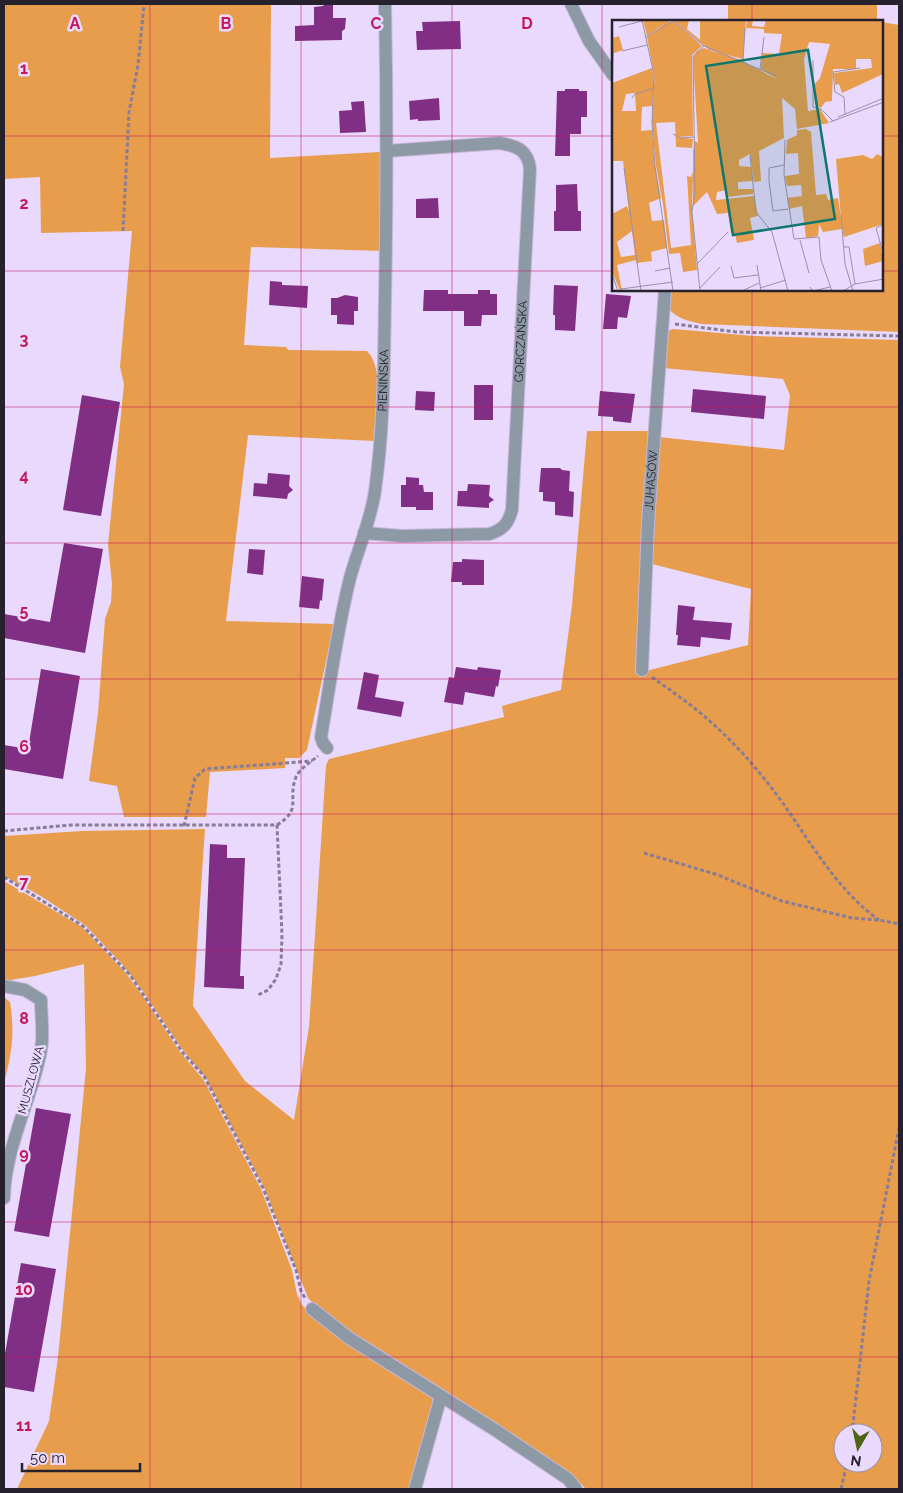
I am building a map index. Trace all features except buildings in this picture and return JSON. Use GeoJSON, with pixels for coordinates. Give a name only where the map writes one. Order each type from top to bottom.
{"type":"FeatureCollection","features":[{"type":"Feature","properties":{"kind":"street","name":"PIENIŃSKA"},"geometry":{"type":"LineString","coordinates":[[327,748],[322,744],[321,737],[340,627],[350,578],[375,492],[379,448],[385,346],[387,151],[385,4]]}},
{"type":"Feature","properties":{"kind":"street"},"geometry":{"type":"LineString","coordinates":[[572,4],[589,41],[612,74]]}},
{"type":"Feature","properties":{"kind":"street","name":"GORCZAŃSKA"},"geometry":{"type":"LineString","coordinates":[[364,533],[402,536],[489,534],[501,529],[510,517],[512,509],[518,421],[530,169],[527,155],[512,145],[500,144],[387,151]]}},
{"type":"Feature","properties":{"kind":"street","name":"JUHASÓW"},"geometry":{"type":"LineString","coordinates":[[642,670],[648,523],[665,291]]}},
{"type":"Feature","properties":{"kind":"street","name":"MUSZLOWA"},"geometry":{"type":"LineString","coordinates":[[4,986],[24,990],[41,1000],[42,1038],[42,1048],[14,1141],[4,1183],[4,1198]]}},
{"type":"Feature","properties":{"kind":"street"},"geometry":{"type":"LineString","coordinates":[[312,1309],[349,1338],[495,1430],[568,1479],[576,1489]]}},
{"type":"Feature","properties":{"kind":"street"},"geometry":{"type":"LineString","coordinates":[[415,1489],[441,1396]]}},
{"type":"Feature","properties":{"kind":"path"},"geometry":{"type":"LineString","coordinates":[[123,231],[129,112],[138,64],[144,4]]}},
{"type":"Feature","properties":{"kind":"path"},"geometry":{"type":"LineString","coordinates":[[662,322],[736,332],[899,336]]}},
{"type":"Feature","properties":{"kind":"path"},"geometry":{"type":"LineString","coordinates":[[642,670],[674,693],[732,741],[767,782],[812,846],[854,900],[879,920]]}},
{"type":"Feature","properties":{"kind":"path"},"geometry":{"type":"LineString","coordinates":[[4,831],[71,825],[277,825],[292,811],[296,778],[299,772],[327,748]]}},
{"type":"Feature","properties":{"kind":"path"},"geometry":{"type":"LineString","coordinates":[[184,826],[195,778],[205,769],[312,761]]}},
{"type":"Feature","properties":{"kind":"path"},"geometry":{"type":"LineString","coordinates":[[258,995],[268,990],[276,979],[281,964],[282,935],[277,825]]}},
{"type":"Feature","properties":{"kind":"path"},"geometry":{"type":"LineString","coordinates":[[644,853],[715,874],[782,901],[852,918],[899,924]]}},
{"type":"Feature","properties":{"kind":"path"},"geometry":{"type":"LineString","coordinates":[[4,877],[83,926],[130,975],[183,1053],[204,1076],[263,1188],[296,1270],[301,1291],[312,1309]]}},
{"type":"Feature","properties":{"kind":"path"},"geometry":{"type":"LineString","coordinates":[[853,1423],[869,1281],[899,1128]]}},
{"type":"Feature","properties":{"kind":"path"},"geometry":{"type":"LineString","coordinates":[[841,1489],[845,1473]]}},
{"type":"Feature","properties":{"kind":"shaded area"},"geometry":{"type":"Polygon","coordinates":[[[4,4],[271,4],[270,158],[380,152],[383,251],[251,247],[244,345],[286,347],[288,350],[367,351],[373,359],[378,381],[377,420],[375,441],[248,435],[226,621],[334,624],[307,750],[299,758],[285,758],[285,768],[210,772],[206,817],[124,817],[117,786],[89,781],[98,713],[105,619],[111,602],[112,584],[108,545],[124,384],[120,367],[132,231],[41,233],[40,177],[4,179],[4,4]]]}},
{"type":"Feature","properties":{"kind":"shaded area"},"geometry":{"type":"Polygon","coordinates":[[[728,4],[877,4],[877,20],[728,20],[728,4]]]}},
{"type":"Feature","properties":{"kind":"shaded area"},"geometry":{"type":"Polygon","coordinates":[[[883,22],[899,25],[899,332],[702,324],[687,321],[675,315],[668,308],[670,291],[883,291],[883,22]]]}},
{"type":"Feature","properties":{"kind":"shaded area"},"geometry":{"type":"Polygon","coordinates":[[[674,329],[753,336],[899,340],[899,1489],[586,1489],[576,1479],[352,1335],[308,1298],[264,1187],[206,1078],[182,1049],[140,987],[122,964],[85,925],[39,895],[4,876],[4,836],[82,831],[205,829],[193,1006],[245,1081],[294,1120],[309,1027],[326,765],[329,759],[504,717],[502,706],[561,690],[572,605],[587,431],[648,431],[635,672],[646,674],[646,671],[748,645],[751,589],[652,564],[658,437],[784,450],[790,395],[783,379],[663,368],[666,334],[669,330],[674,329]]]}},
{"type":"Feature","properties":{"kind":"shaded area"},"geometry":{"type":"Polygon","coordinates":[[[4,881],[82,927],[125,972],[180,1052],[203,1079],[261,1189],[292,1270],[297,1294],[302,1305],[313,1315],[433,1395],[434,1401],[410,1489],[17,1489],[49,1421],[58,1357],[86,1068],[84,964],[35,976],[4,981],[4,881]]]}},
{"type":"Feature","properties":{"kind":"shaded area"},"geometry":{"type":"Polygon","coordinates":[[[4,997],[10,1002],[12,1034],[11,1052],[4,1083],[4,997]]]}}]}
